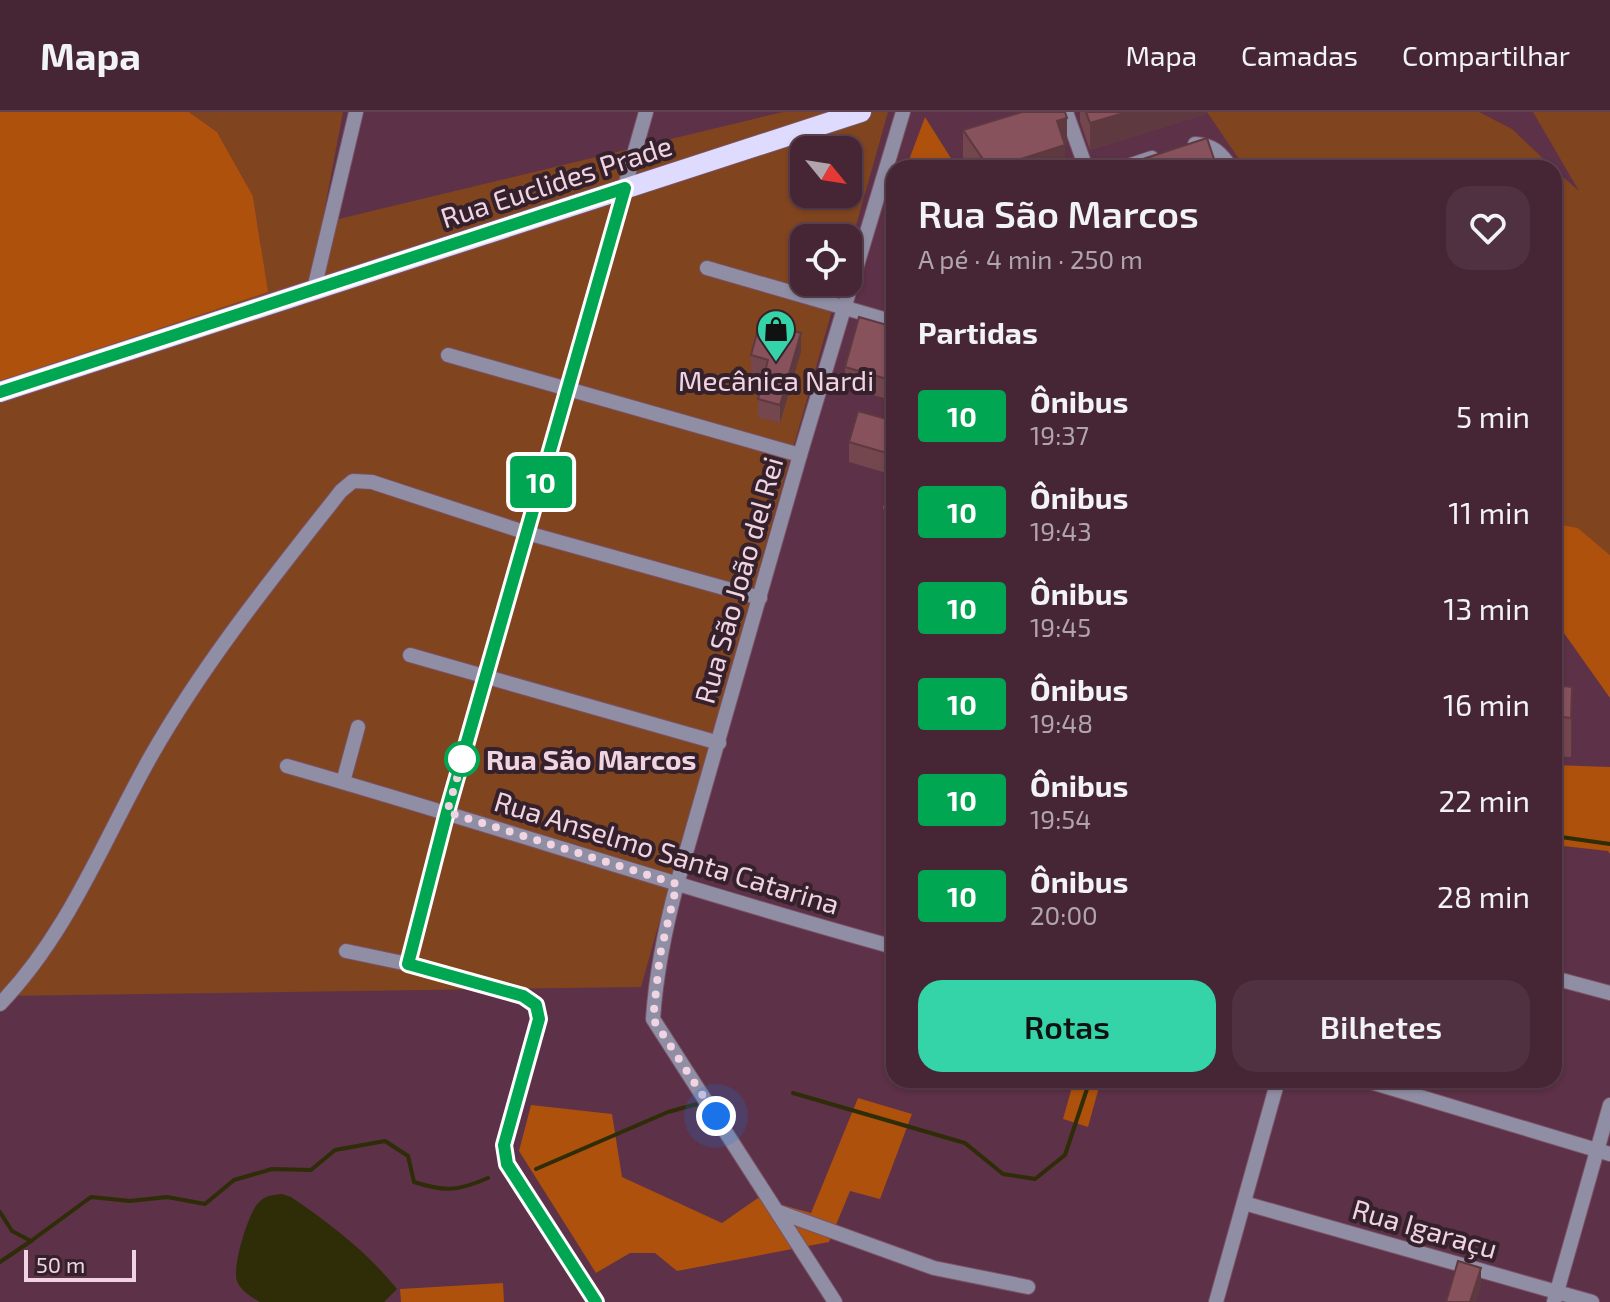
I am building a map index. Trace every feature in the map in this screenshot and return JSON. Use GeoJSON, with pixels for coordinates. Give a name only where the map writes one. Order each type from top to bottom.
{"type":"FeatureCollection","features":[{"type":"Feature","properties":{"kind":"main road","name":"Rua Euclides Prade"},"geometry":{"type":"LineString","coordinates":[[0,392],[861,112]]}},
{"type":"Feature","properties":{"kind":"street"},"geometry":{"type":"LineString","coordinates":[[314,289],[356,112]]}},
{"type":"Feature","properties":{"kind":"street"},"geometry":{"type":"LineString","coordinates":[[408,964],[447,812],[646,112]]}},
{"type":"Feature","properties":{"kind":"street","name":"Rua São João del Rei"},"geometry":{"type":"LineString","coordinates":[[889,160],[903,112]]}},
{"type":"Feature","properties":{"kind":"street"},"geometry":{"type":"LineString","coordinates":[[1066,112],[1083,160]]}},
{"type":"Feature","properties":{"kind":"street"},"geometry":{"type":"LineString","coordinates":[[1181,148],[1195,143],[1207,145],[1225,160]]}},
{"type":"Feature","properties":{"kind":"street"},"geometry":{"type":"LineString","coordinates":[[1145,160],[1166,153]]}},
{"type":"Feature","properties":{"kind":"street","name":"Rua São João del Rei"},"geometry":{"type":"LineString","coordinates":[[835,1302],[653,1019],[660,955],[677,884],[800,455],[886,170]]}},
{"type":"Feature","properties":{"kind":"street"},"geometry":{"type":"LineString","coordinates":[[707,268],[886,320]]}},
{"type":"Feature","properties":{"kind":"street"},"geometry":{"type":"LineString","coordinates":[[448,355],[800,455]]}},
{"type":"Feature","properties":{"kind":"street"},"geometry":{"type":"LineString","coordinates":[[0,1004],[24,980],[69,913],[151,755],[228,635],[341,491],[353,481],[372,482],[527,533],[760,598]]}},
{"type":"Feature","properties":{"kind":"street"},"geometry":{"type":"LineString","coordinates":[[410,655],[719,743]]}},
{"type":"Feature","properties":{"kind":"street"},"geometry":{"type":"LineString","coordinates":[[343,782],[358,727]]}},
{"type":"Feature","properties":{"kind":"street","name":"Rua Anselmo Santa Catarina"},"geometry":{"type":"LineString","coordinates":[[287,766],[886,945]]}},
{"type":"Feature","properties":{"kind":"street"},"geometry":{"type":"LineString","coordinates":[[346,951],[408,964],[523,996],[536,1005],[539,1019],[504,1145],[504,1155],[596,1302]]}},
{"type":"Feature","properties":{"kind":"street"},"geometry":{"type":"LineString","coordinates":[[1562,980],[1610,993]]}},
{"type":"Feature","properties":{"kind":"street"},"geometry":{"type":"LineString","coordinates":[[1216,1302],[1276,1088]]}},
{"type":"Feature","properties":{"kind":"street"},"geometry":{"type":"LineString","coordinates":[[1391,1088],[1604,1152]]}},
{"type":"Feature","properties":{"kind":"street"},"geometry":{"type":"LineString","coordinates":[[1556,1297],[1604,1152],[1610,1105]]}},
{"type":"Feature","properties":{"kind":"street","name":"Rua Igaraçu"},"geometry":{"type":"LineString","coordinates":[[1244,1203],[1556,1297],[1592,1302]]}},
{"type":"Feature","properties":{"kind":"street"},"geometry":{"type":"LineString","coordinates":[[779,1212],[934,1268],[1028,1287]]}},
{"type":"Feature","properties":{"kind":"shaded area"},"geometry":{"type":"Polygon","coordinates":[[[0,112],[189,112],[217,132],[253,196],[268,292],[0,382],[0,112]]]}},
{"type":"Feature","properties":{"kind":"shaded area"},"geometry":{"type":"Polygon","coordinates":[[[189,112],[343,112],[322,223],[783,112],[888,112],[862,204],[862,136],[790,136],[790,208],[861,208],[856,224],[790,224],[790,296],[836,296],[641,987],[0,996],[0,369],[261,246],[253,196],[217,132],[189,112]]]}},
{"type":"Feature","properties":{"kind":"shaded area"},"geometry":{"type":"Polygon","coordinates":[[[1207,112],[1479,112],[1512,129],[1545,160],[1240,160],[1207,112]]]}},
{"type":"Feature","properties":{"kind":"shaded area"},"geometry":{"type":"Polygon","coordinates":[[[1533,112],[1610,112],[1610,555],[1578,528],[1562,525],[1562,176],[1579,191],[1533,112]]]}},
{"type":"Feature","properties":{"kind":"shaded area"},"geometry":{"type":"Polygon","coordinates":[[[925,117],[952,160],[909,160],[925,117]]]}},
{"type":"Feature","properties":{"kind":"shaded area"},"geometry":{"type":"Polygon","coordinates":[[[1562,525],[1578,528],[1610,555],[1610,698],[1562,630],[1562,525]]]}},
{"type":"Feature","properties":{"kind":"shaded area"},"geometry":{"type":"Polygon","coordinates":[[[1562,765],[1610,767],[1610,854],[1608,851],[1562,846],[1562,765]]]}},
{"type":"Feature","properties":{"kind":"shaded area"},"geometry":{"type":"Polygon","coordinates":[[[1072,1088],[1099,1088],[1088,1127],[1063,1119],[1072,1088]]]}},
{"type":"Feature","properties":{"kind":"shaded area"},"geometry":{"type":"Polygon","coordinates":[[[858,1098],[912,1114],[880,1199],[850,1191],[829,1242],[677,1271],[655,1253],[630,1253],[596,1273],[519,1151],[531,1105],[612,1114],[622,1177],[722,1223],[758,1198],[811,1213],[858,1098]]]}},
{"type":"Feature","properties":{"kind":"shaded area"},"geometry":{"type":"Polygon","coordinates":[[[282,1194],[291,1197],[348,1239],[397,1289],[384,1302],[260,1302],[246,1293],[238,1284],[236,1274],[246,1228],[259,1202],[282,1194]]]}},
{"type":"Feature","properties":{"kind":"shaded area"},"geometry":{"type":"Polygon","coordinates":[[[503,1283],[504,1302],[401,1302],[400,1289],[503,1283]]]}},
{"type":"Feature","properties":{"kind":"building"},"geometry":{"type":"Polygon","coordinates":[[[1022,112],[1065,112],[1067,118],[1057,121],[1065,145],[1018,160],[984,160],[963,130],[1022,112]]]}},
{"type":"Feature","properties":{"kind":"building"},"geometry":{"type":"Polygon","coordinates":[[[1086,112],[1127,112],[1090,123],[1086,112]]]}},
{"type":"Feature","properties":{"kind":"building"},"geometry":{"type":"Polygon","coordinates":[[[1207,138],[1214,160],[1140,160],[1207,138]]]}},
{"type":"Feature","properties":{"kind":"building"},"geometry":{"type":"Polygon","coordinates":[[[859,317],[886,325],[886,379],[845,367],[859,317]]]}},
{"type":"Feature","properties":{"kind":"building"},"geometry":{"type":"Polygon","coordinates":[[[760,322],[801,333],[780,405],[758,399],[768,360],[751,355],[760,322]]]}},
{"type":"Feature","properties":{"kind":"building"},"geometry":{"type":"Polygon","coordinates":[[[858,411],[886,419],[886,453],[849,442],[858,411]]]}},
{"type":"Feature","properties":{"kind":"building"},"geometry":{"type":"Polygon","coordinates":[[[1562,686],[1572,687],[1571,718],[1562,717],[1562,686]]]}},
{"type":"Feature","properties":{"kind":"building"},"geometry":{"type":"Polygon","coordinates":[[[1458,1261],[1481,1268],[1470,1302],[1446,1302],[1458,1261]]]}},
{"type":"Feature","properties":{"kind":"waterway"},"geometry":{"type":"LineString","coordinates":[[1562,837],[1610,844]]}},
{"type":"Feature","properties":{"kind":"waterway"},"geometry":{"type":"LineString","coordinates":[[793,1093],[965,1143],[1003,1174],[1035,1179],[1065,1155],[1087,1088]]}},
{"type":"Feature","properties":{"kind":"waterway"},"geometry":{"type":"LineString","coordinates":[[536,1169],[668,1112],[697,1104]]}},
{"type":"Feature","properties":{"kind":"waterway"},"geometry":{"type":"LineString","coordinates":[[0,1212],[12,1231],[31,1241],[91,1197],[130,1201],[167,1197],[205,1204],[234,1180],[272,1169],[311,1170],[335,1150],[385,1141],[408,1156],[414,1182],[451,1189],[488,1178]]}},
{"type":"Feature","properties":{"kind":"waterway"},"geometry":{"type":"LineString","coordinates":[[0,1262],[31,1241]]}},
{"type":"Feature","properties":{"kind":"bus line","name":"10"},"geometry":{"type":"LineString","coordinates":[[0,392],[625,188],[447,812],[408,964],[523,996],[536,1005],[539,1019],[504,1145],[504,1155],[596,1302]]}},
{"type":"Feature","properties":{"kind":"place","name":"Mecânica Nardi"},"geometry":{"type":"Point","coordinates":[776,363]}},
{"type":"Feature","properties":{"kind":"place","name":"Rua São Marcos"},"geometry":{"type":"Point","coordinates":[462,759]}},
{"type":"Feature","properties":{"kind":"route"},"geometry":{"type":"LineString","coordinates":[[462,759],[464,755],[447,812],[677,884],[660,955],[653,1019],[716,1116]]}}]}
